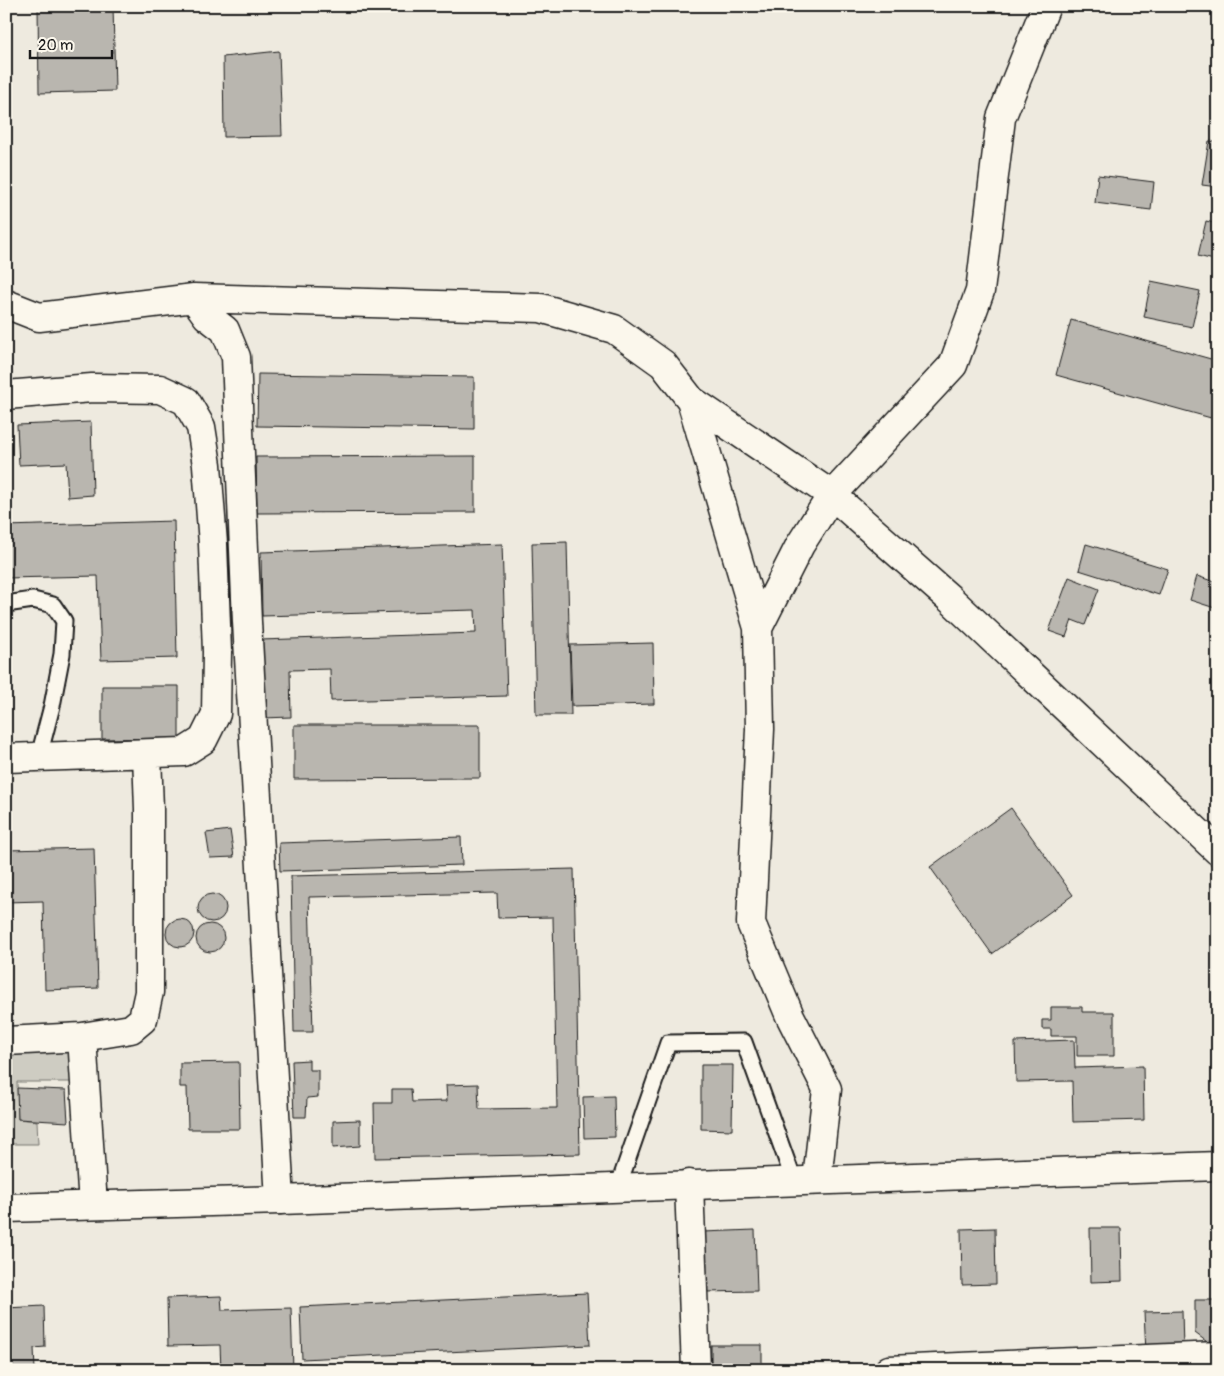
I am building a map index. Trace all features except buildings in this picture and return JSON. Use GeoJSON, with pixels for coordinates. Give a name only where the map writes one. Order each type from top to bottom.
{"type":"FeatureCollection","features":[{"type":"Feature","properties":{"kind":"street"},"geometry":{"type":"LineString","coordinates":[[758,628],[800,545],[832,495],[953,366],[980,291],[1001,118],[1046,6]]}},
{"type":"Feature","properties":{"kind":"street"},"geometry":{"type":"LineString","coordinates":[[6,304],[39,317],[194,298],[541,308],[614,329],[663,364],[691,400],[832,495],[949,598],[1218,851]]}},
{"type":"Feature","properties":{"kind":"street"},"geometry":{"type":"LineString","coordinates":[[194,298],[207,316],[225,330],[236,357],[247,622],[280,1200]]}},
{"type":"Feature","properties":{"kind":"street"},"geometry":{"type":"LineString","coordinates":[[6,395],[92,388],[160,389],[186,401],[201,428],[208,465],[217,652],[216,714],[203,740],[184,752],[6,758]]}},
{"type":"Feature","properties":{"kind":"street"},"geometry":{"type":"LineString","coordinates":[[691,400],[758,628],[760,729],[751,922],[790,1016],[827,1089],[805,1180]]}},
{"type":"Feature","properties":{"kind":"street"},"geometry":{"type":"LineString","coordinates":[[6,1041],[82,1037],[131,1029],[143,1019],[149,992],[149,809],[147,754]]}},
{"type":"Feature","properties":{"kind":"street"},"geometry":{"type":"LineString","coordinates":[[82,1037],[93,1205]]}},
{"type":"Feature","properties":{"kind":"street"},"geometry":{"type":"LineString","coordinates":[[6,1208],[1218,1166]]}},
{"type":"Feature","properties":{"kind":"street"},"geometry":{"type":"LineString","coordinates":[[689,1184],[696,1370]]}},
{"type":"Feature","properties":{"kind":"street"},"geometry":{"type":"LineString","coordinates":[[889,1370],[1218,1356]]}},
{"type":"Feature","properties":{"kind":"lane"},"geometry":{"type":"LineString","coordinates":[[6,604],[33,600],[53,605],[64,621],[62,654],[56,688],[39,756]]}},
{"type":"Feature","properties":{"kind":"lane"},"geometry":{"type":"LineString","coordinates":[[618,1187],[668,1043],[744,1042],[805,1180]]}},
{"type":"Feature","properties":{"kind":"shaded area"},"geometry":{"type":"Polygon","coordinates":[[[85,1047],[88,1082],[17,1082],[18,1119],[37,1121],[38,1144],[6,1144],[6,1050],[85,1047]]]}}]}
